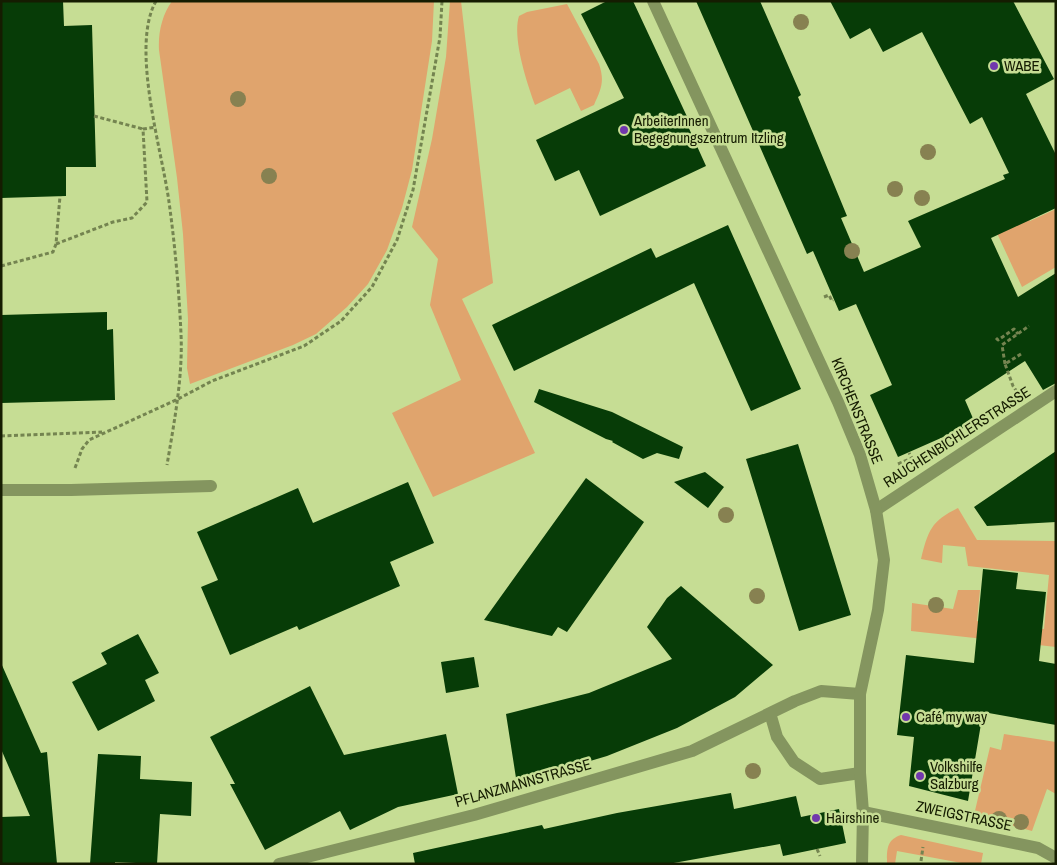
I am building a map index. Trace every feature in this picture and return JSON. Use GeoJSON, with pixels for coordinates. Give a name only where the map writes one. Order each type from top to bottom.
{"type":"FeatureCollection","features":[{"type":"Feature","properties":{"kind":"street","name":"KIRCHENSTRASSE"},"geometry":{"type":"LineString","coordinates":[[653,1],[838,402],[860,455],[876,510],[884,560],[878,610],[860,694],[860,773],[863,812],[862,864]]}},
{"type":"Feature","properties":{"kind":"street","name":"RAUCHENBICHLERSTRASSE"},"geometry":{"type":"LineString","coordinates":[[876,510],[1056,391]]}},
{"type":"Feature","properties":{"kind":"street"},"geometry":{"type":"LineString","coordinates":[[1,490],[211,486]]}},
{"type":"Feature","properties":{"kind":"street","name":"PFLANZMANNSTRASSE"},"geometry":{"type":"LineString","coordinates":[[279,864],[474,814],[692,751],[795,700],[822,691],[860,694]]}},
{"type":"Feature","properties":{"kind":"street"},"geometry":{"type":"LineString","coordinates":[[770,713],[777,737],[794,762],[820,779],[860,773]]}},
{"type":"Feature","properties":{"kind":"street","name":"ZWEIGSTRASSE"},"geometry":{"type":"LineString","coordinates":[[863,812],[1038,848],[1056,858]]}},
{"type":"Feature","properties":{"kind":"path"},"geometry":{"type":"LineString","coordinates":[[156,1],[146,36],[148,86],[169,201],[181,326],[178,399],[163,487]]}},
{"type":"Feature","properties":{"kind":"path"},"geometry":{"type":"LineString","coordinates":[[70,490],[70,480],[82,449],[89,440],[178,399],[212,381],[304,346],[341,321],[372,287],[397,240],[413,190],[440,37],[442,1]]}},
{"type":"Feature","properties":{"kind":"path"},"geometry":{"type":"LineString","coordinates":[[94,116],[143,129],[156,127]]}},
{"type":"Feature","properties":{"kind":"path"},"geometry":{"type":"LineString","coordinates":[[56,244],[113,222],[132,218],[147,202],[143,129]]}},
{"type":"Feature","properties":{"kind":"path"},"geometry":{"type":"LineString","coordinates":[[1,266],[53,252],[56,244],[60,196]]}},
{"type":"Feature","properties":{"kind":"path"},"geometry":{"type":"LineString","coordinates":[[824,297],[829,295],[833,300]]}},
{"type":"Feature","properties":{"kind":"path"},"geometry":{"type":"LineString","coordinates":[[1029,326],[1002,345],[1005,364],[1013,386],[1030,409]]}},
{"type":"Feature","properties":{"kind":"path"},"geometry":{"type":"LineString","coordinates":[[996,338],[998,340],[1014,329],[1018,334]]}},
{"type":"Feature","properties":{"kind":"path"},"geometry":{"type":"LineString","coordinates":[[1005,364],[1021,354]]}},
{"type":"Feature","properties":{"kind":"path"},"geometry":{"type":"LineString","coordinates":[[1,436],[105,432]]}},
{"type":"Feature","properties":{"kind":"path"},"geometry":{"type":"LineString","coordinates":[[898,464],[912,458],[908,453]]}},
{"type":"Feature","properties":{"kind":"path"},"geometry":{"type":"LineString","coordinates":[[818,849],[820,856]]}},
{"type":"Feature","properties":{"kind":"shaded area"},"geometry":{"type":"Polygon","coordinates":[[[172,1],[434,1],[432,41],[412,170],[402,208],[387,250],[368,284],[347,307],[316,334],[293,345],[190,384],[187,368],[188,319],[183,234],[159,50],[161,24],[172,1]]]}},
{"type":"Feature","properties":{"kind":"shaded area"},"geometry":{"type":"Polygon","coordinates":[[[450,1],[461,1],[493,283],[462,299],[535,453],[433,497],[392,413],[461,380],[430,305],[438,259],[412,227],[432,139],[446,57],[450,1]]]}},
{"type":"Feature","properties":{"kind":"shaded area"},"geometry":{"type":"Polygon","coordinates":[[[567,4],[599,64],[602,76],[600,90],[594,105],[581,111],[570,88],[535,105],[525,73],[517,36],[519,16],[527,12],[567,4]]]}},
{"type":"Feature","properties":{"kind":"shaded area"},"geometry":{"type":"Polygon","coordinates":[[[1018,194],[1030,221],[1056,209],[1056,267],[1022,287],[996,231],[1018,194]]]}},
{"type":"Feature","properties":{"kind":"shaded area"},"geometry":{"type":"Polygon","coordinates":[[[958,508],[977,540],[1056,541],[1056,647],[911,631],[912,603],[953,609],[958,590],[980,590],[977,621],[1044,629],[1049,575],[968,566],[965,547],[943,545],[942,563],[921,559],[926,541],[936,522],[958,508]]]}},
{"type":"Feature","properties":{"kind":"shaded area"},"geometry":{"type":"Polygon","coordinates":[[[1004,734],[1056,742],[1056,794],[1047,789],[1032,831],[974,815],[990,747],[1001,750],[1004,734]]]}},
{"type":"Feature","properties":{"kind":"shaded area"},"geometry":{"type":"Polygon","coordinates":[[[901,835],[983,853],[981,864],[967,864],[897,851],[895,864],[887,864],[888,846],[892,840],[901,835]]]}},
{"type":"Feature","properties":{"kind":"building"},"geometry":{"type":"Polygon","coordinates":[[[1,1],[63,1],[64,26],[92,25],[96,167],[66,167],[66,196],[1,198],[1,1]]]}},
{"type":"Feature","properties":{"kind":"building","name":"ArbeiterInnen Begegnungszentrum Itzling"},"geometry":{"type":"Polygon","coordinates":[[[607,1],[633,1],[690,123],[687,124],[706,166],[600,216],[579,170],[555,181],[536,140],[624,98],[581,14],[607,1]]]}},
{"type":"Feature","properties":{"kind":"building"},"geometry":{"type":"Polygon","coordinates":[[[696,1],[760,1],[801,95],[798,97],[847,216],[841,218],[864,272],[921,247],[908,221],[1005,179],[1003,175],[1009,173],[982,117],[970,124],[922,32],[883,52],[870,28],[850,39],[830,1],[1013,1],[1054,79],[1026,94],[1056,155],[1056,208],[991,238],[1018,297],[1056,273],[1056,383],[1043,390],[1025,361],[965,400],[975,423],[898,457],[870,395],[892,385],[856,304],[839,311],[813,251],[807,254],[696,1]]]}},
{"type":"Feature","properties":{"kind":"building"},"geometry":{"type":"Polygon","coordinates":[[[728,225],[801,389],[751,411],[694,283],[514,371],[492,325],[651,248],[656,258],[728,225]]]}},
{"type":"Feature","properties":{"kind":"building"},"geometry":{"type":"Polygon","coordinates":[[[107,312],[107,330],[113,329],[115,400],[1,403],[1,315],[107,312]]]}},
{"type":"Feature","properties":{"kind":"building"},"geometry":{"type":"Polygon","coordinates":[[[539,389],[612,412],[683,447],[679,459],[657,453],[643,459],[613,441],[534,402],[539,389]]]}},
{"type":"Feature","properties":{"kind":"building"},"geometry":{"type":"Polygon","coordinates":[[[798,444],[851,615],[799,631],[746,459],[798,444]]]}},
{"type":"Feature","properties":{"kind":"building"},"geometry":{"type":"Polygon","coordinates":[[[1056,451],[1056,522],[987,526],[974,507],[1056,451]]]}},
{"type":"Feature","properties":{"kind":"building"},"geometry":{"type":"Polygon","coordinates":[[[705,472],[724,487],[708,508],[674,482],[705,472]]]}},
{"type":"Feature","properties":{"kind":"building"},"geometry":{"type":"Polygon","coordinates":[[[586,478],[644,522],[567,632],[558,627],[552,636],[484,620],[586,478]]]}},
{"type":"Feature","properties":{"kind":"building"},"geometry":{"type":"Polygon","coordinates":[[[408,482],[434,543],[390,562],[400,586],[299,630],[297,626],[230,655],[201,587],[218,580],[197,532],[298,488],[313,523],[408,482]]]}},
{"type":"Feature","properties":{"kind":"building"},"geometry":{"type":"Polygon","coordinates":[[[983,569],[1018,573],[1016,589],[1046,592],[1039,661],[1056,664],[1056,725],[983,712],[968,801],[909,786],[914,737],[897,735],[906,655],[974,663],[983,569]]]}},
{"type":"Feature","properties":{"kind":"building"},"geometry":{"type":"Polygon","coordinates":[[[681,586],[773,665],[735,697],[677,728],[607,756],[570,767],[516,778],[506,714],[589,693],[672,659],[647,627],[667,598],[681,586]]]}},
{"type":"Feature","properties":{"kind":"building"},"geometry":{"type":"Polygon","coordinates":[[[138,634],[159,673],[145,680],[155,701],[98,731],[72,682],[107,664],[101,653],[138,634]]]}},
{"type":"Feature","properties":{"kind":"building"},"geometry":{"type":"Polygon","coordinates":[[[474,657],[479,687],[446,693],[441,662],[474,657]]]}},
{"type":"Feature","properties":{"kind":"building"},"geometry":{"type":"Polygon","coordinates":[[[1,663],[41,753],[47,752],[57,864],[1,864],[1,817],[30,816],[1,749],[1,663]]]}},
{"type":"Feature","properties":{"kind":"building"},"geometry":{"type":"Polygon","coordinates":[[[310,686],[344,755],[446,734],[458,794],[398,807],[350,830],[340,811],[265,850],[230,784],[235,784],[210,737],[310,686]]]}},
{"type":"Feature","properties":{"kind":"building"},"geometry":{"type":"Polygon","coordinates":[[[98,754],[141,756],[140,779],[192,782],[191,816],[160,814],[157,864],[115,862],[115,864],[90,864],[98,754]]]}},
{"type":"Feature","properties":{"kind":"building"},"geometry":{"type":"Polygon","coordinates":[[[731,793],[734,809],[796,796],[801,817],[839,809],[846,843],[783,856],[780,844],[668,864],[415,864],[413,853],[542,825],[544,829],[617,813],[731,793]]]}},
{"type":"Feature","properties":{"kind":"place","name":"WABE"},"geometry":{"type":"Point","coordinates":[994,66]}},
{"type":"Feature","properties":{"kind":"place","name":"ArbeiterInnen Begegnungszentrum Itzling"},"geometry":{"type":"Point","coordinates":[624,130]}},
{"type":"Feature","properties":{"kind":"place","name":"Café my way"},"geometry":{"type":"Point","coordinates":[906,717]}},
{"type":"Feature","properties":{"kind":"place","name":"Volkshilfe Salzburg"},"geometry":{"type":"Point","coordinates":[920,776]}},
{"type":"Feature","properties":{"kind":"place","name":"Hairshine"},"geometry":{"type":"Point","coordinates":[816,818]}}]}
